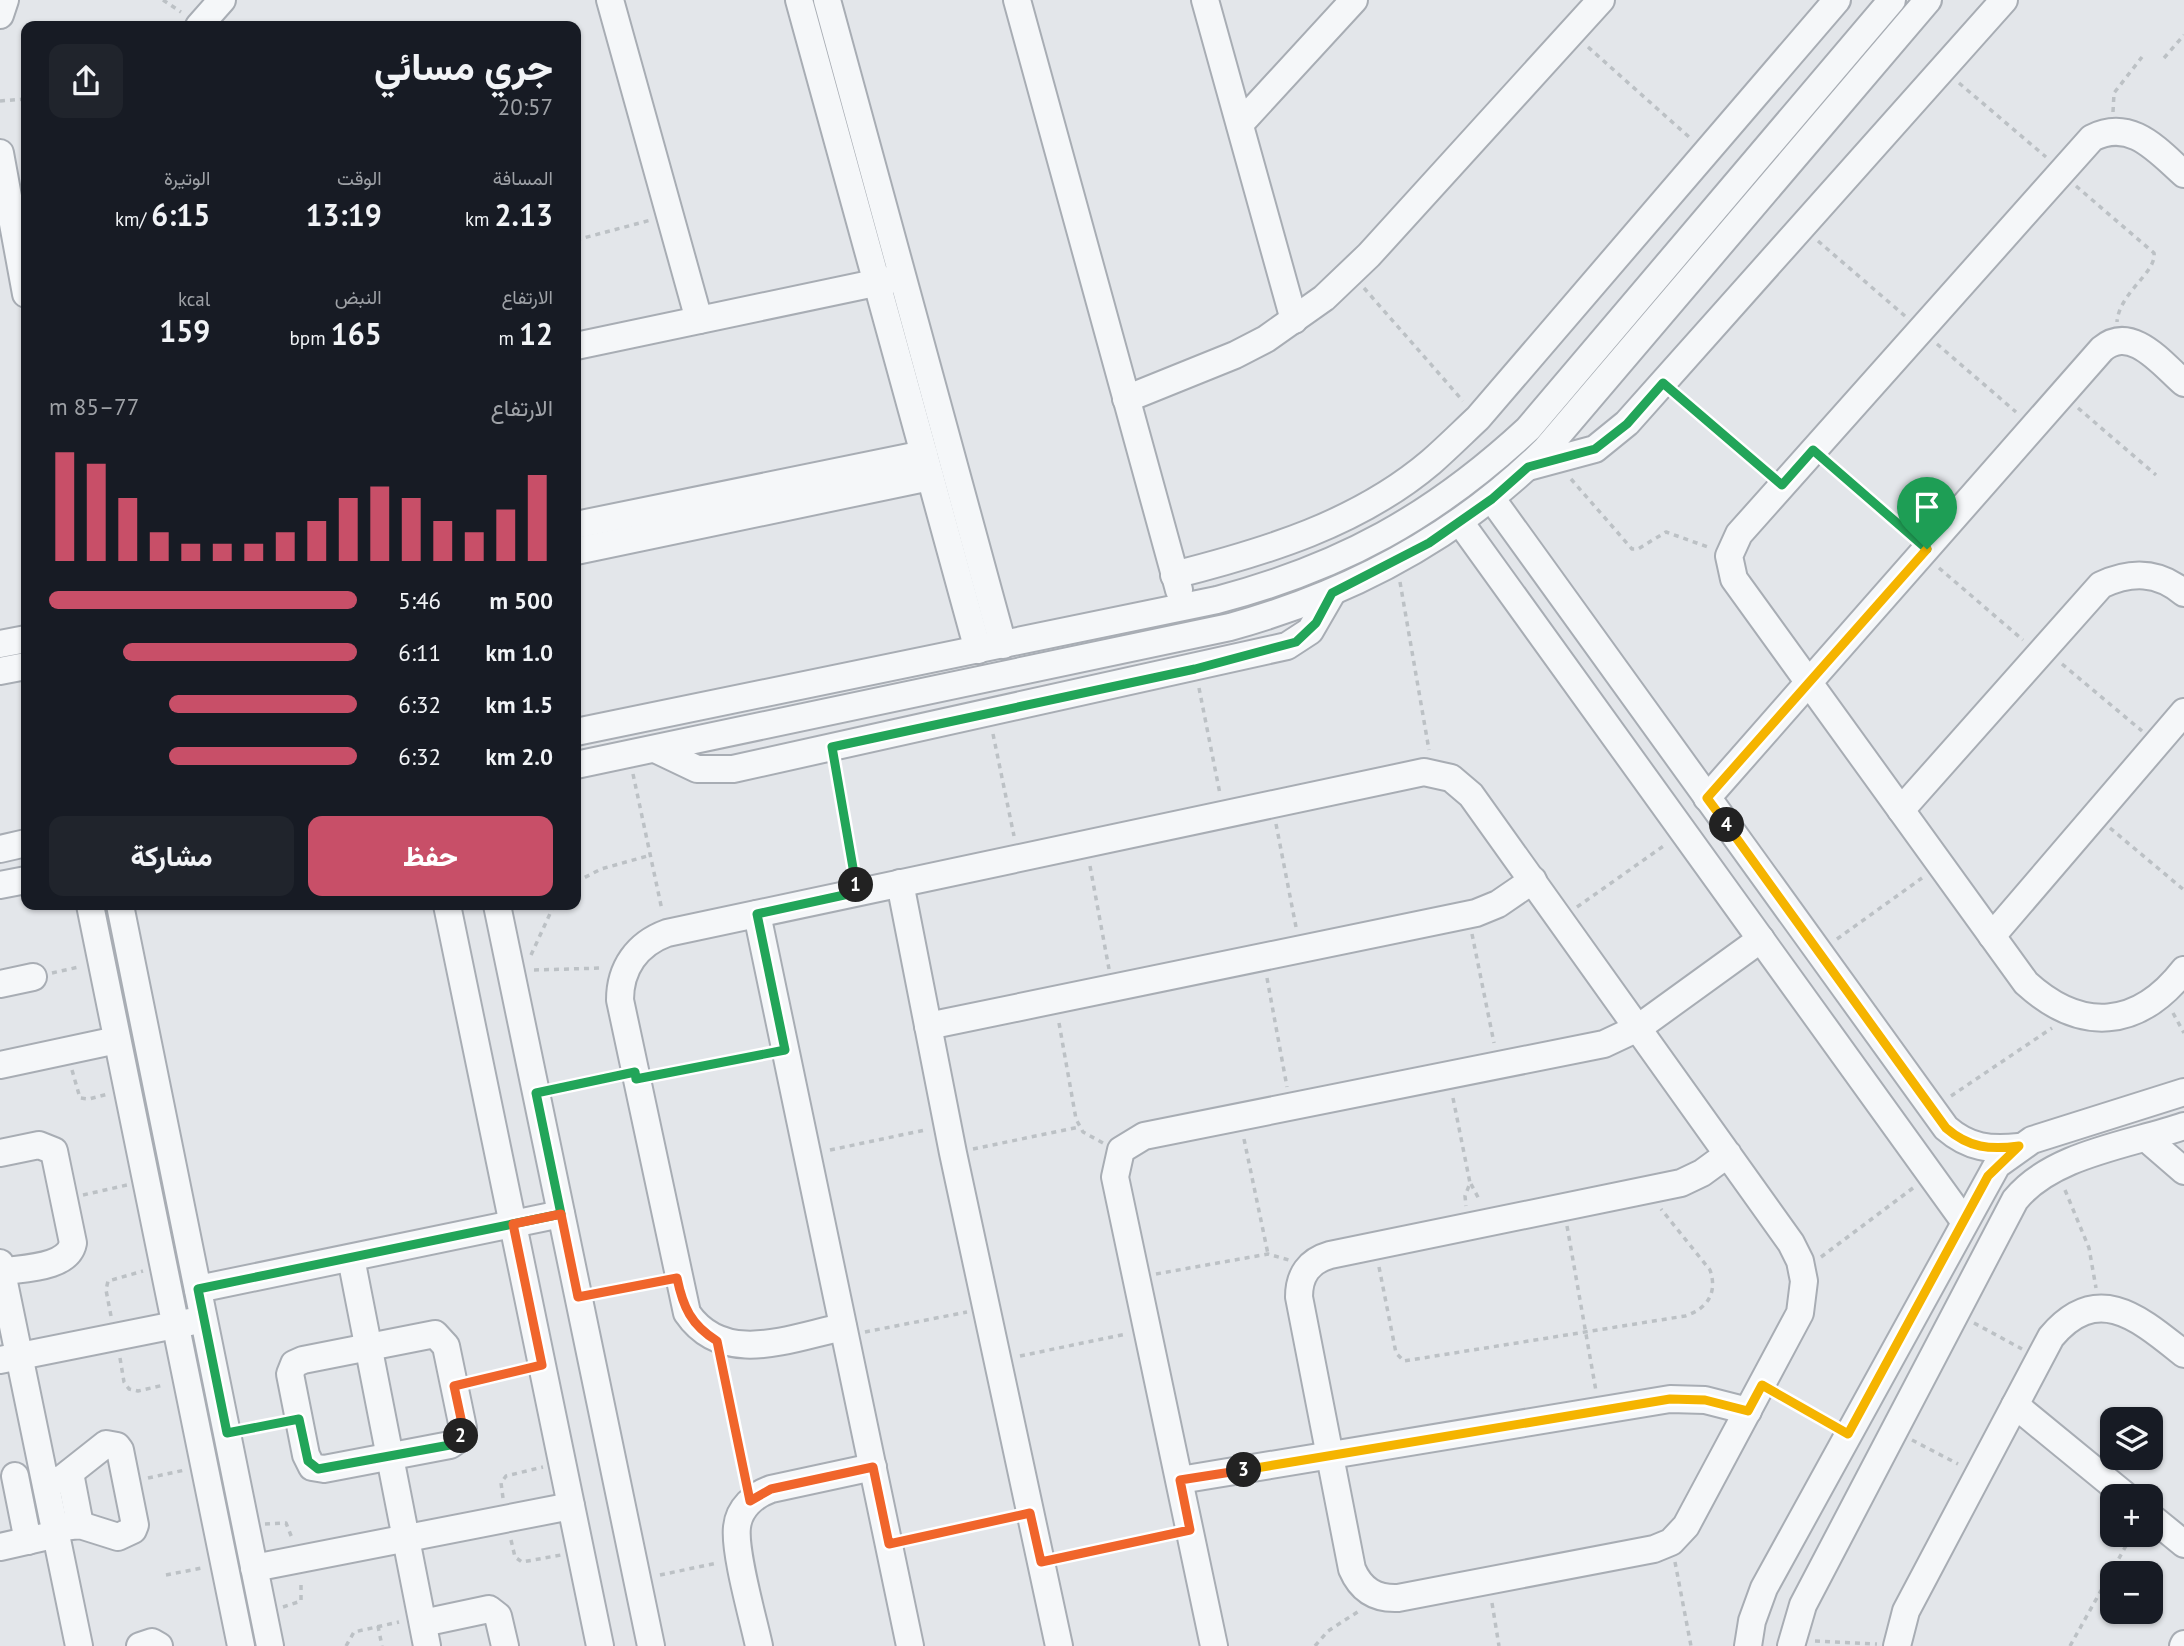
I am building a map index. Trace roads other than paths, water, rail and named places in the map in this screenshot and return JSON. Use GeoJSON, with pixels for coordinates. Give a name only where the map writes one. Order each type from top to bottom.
{"type":"FeatureCollection","features":[{"type":"Feature","properties":{"kind":"street"},"geometry":{"type":"LineString","coordinates":[[0,15],[5,0]]}},
{"type":"Feature","properties":{"kind":"street"},"geometry":{"type":"LineString","coordinates":[[203,21],[222,0]]}},
{"type":"Feature","properties":{"kind":"street"},"geometry":{"type":"LineString","coordinates":[[610,0],[699,320]]}},
{"type":"Feature","properties":{"kind":"street"},"geometry":{"type":"LineString","coordinates":[[799,0],[927,465],[990,648]]}},
{"type":"Feature","properties":{"kind":"street"},"geometry":{"type":"LineString","coordinates":[[827,0],[903,278],[990,648]]}},
{"type":"Feature","properties":{"kind":"street"},"geometry":{"type":"LineString","coordinates":[[1017,0],[1184,608]]}},
{"type":"Feature","properties":{"kind":"street"},"geometry":{"type":"LineString","coordinates":[[1205,0],[1294,320]]}},
{"type":"Feature","properties":{"kind":"street"},"geometry":{"type":"LineString","coordinates":[[1240,124],[1354,0]]}},
{"type":"Feature","properties":{"kind":"street"},"geometry":{"type":"LineString","coordinates":[[1126,399],[1236,355],[1294,320],[1351,273],[1601,0]]}},
{"type":"Feature","properties":{"kind":"street"},"geometry":{"type":"LineString","coordinates":[[1174,575],[1240,558],[1329,525],[1376,501],[1430,463],[1478,418],[1837,0]]}},
{"type":"Feature","properties":{"kind":"street"},"geometry":{"type":"LineString","coordinates":[[581,731],[1184,608],[1258,589],[1352,554],[1420,515],[1487,467],[1528,429],[1892,0]]}},
{"type":"Feature","properties":{"kind":"street"},"geometry":{"type":"LineString","coordinates":[[581,764],[1230,627],[1332,593],[1396,562],[1492,499],[1528,467],[1928,0]]}},
{"type":"Feature","properties":{"kind":"street"},"geometry":{"type":"LineString","coordinates":[[1528,467],[1595,449],[1612,438],[2004,0]]}},
{"type":"Feature","properties":{"kind":"street"},"geometry":{"type":"LineString","coordinates":[[2184,174],[2137,136],[2115,130],[2092,138],[1739,534],[1730,556],[1734,579],[2026,983],[2047,1002],[2072,1014],[2108,1017],[2142,1008],[2162,995],[2184,970]]}},
{"type":"Feature","properties":{"kind":"street"},"geometry":{"type":"LineString","coordinates":[[0,153],[21,267]]}},
{"type":"Feature","properties":{"kind":"street"},"geometry":{"type":"LineString","coordinates":[[581,345],[903,278]]}},
{"type":"Feature","properties":{"kind":"street"},"geometry":{"type":"LineString","coordinates":[[1707,798],[2102,349],[2115,341],[2138,343],[2184,383]]}},
{"type":"Feature","properties":{"kind":"street"},"geometry":{"type":"LineString","coordinates":[[581,524],[927,465]]}},
{"type":"Feature","properties":{"kind":"street"},"geometry":{"type":"LineString","coordinates":[[581,550],[927,465]]}},
{"type":"Feature","properties":{"kind":"street"},"geometry":{"type":"LineString","coordinates":[[1492,499],[1946,1128],[1968,1143],[1994,1149],[2019,1146],[2184,1092]]}},
{"type":"Feature","properties":{"kind":"street"},"geometry":{"type":"LineString","coordinates":[[1460,522],[1964,1221]]}},
{"type":"Feature","properties":{"kind":"street"},"geometry":{"type":"LineString","coordinates":[[1901,810],[2087,597],[2101,585],[2118,577],[2136,574],[2171,582],[2184,593]]}},
{"type":"Feature","properties":{"kind":"street"},"geometry":{"type":"LineString","coordinates":[[655,749],[685,766],[721,771],[1195,669],[1296,642],[1316,623],[1332,593]]}},
{"type":"Feature","properties":{"kind":"street"},"geometry":{"type":"LineString","coordinates":[[1100,625],[1106,654]]}},
{"type":"Feature","properties":{"kind":"street"},"geometry":{"type":"LineString","coordinates":[[0,644],[21,640]]}},
{"type":"Feature","properties":{"kind":"street"},"geometry":{"type":"LineString","coordinates":[[0,671],[21,667]]}},
{"type":"Feature","properties":{"kind":"street"},"geometry":{"type":"LineString","coordinates":[[1992,936],[2184,712]]}},
{"type":"Feature","properties":{"kind":"street"},"geometry":{"type":"LineString","coordinates":[[844,1331],[750,1345],[717,1341],[695,1324],[687,1313],[677,1278],[620,1000],[626,968],[639,950],[667,933],[1272,804],[1433,773],[1451,778],[1465,788],[1533,880],[1728,1154],[1790,1243],[1802,1271],[1804,1292],[1800,1313],[1762,1385],[1686,1526],[1671,1542],[1654,1549],[1489,1581],[1398,1598],[1381,1597],[1360,1584],[1353,1569],[1299,1297],[1299,1287],[1306,1270],[1321,1258],[1646,1191],[1692,1179],[1728,1154]]}},
{"type":"Feature","properties":{"kind":"street"},"geometry":{"type":"LineString","coordinates":[[0,849],[21,845]]}},
{"type":"Feature","properties":{"kind":"street"},"geometry":{"type":"LineString","coordinates":[[928,1026],[1468,915],[1490,908],[1533,880]]}},
{"type":"Feature","properties":{"kind":"street"},"geometry":{"type":"LineString","coordinates":[[0,885],[21,881]]}},
{"type":"Feature","properties":{"kind":"street"},"geometry":{"type":"LineString","coordinates":[[900,883],[953,1153],[1059,1646]]}},
{"type":"Feature","properties":{"kind":"street"},"geometry":{"type":"LineString","coordinates":[[91,910],[241,1646]]}},
{"type":"Feature","properties":{"kind":"street"},"geometry":{"type":"LineString","coordinates":[[121,910],[270,1646]]}},
{"type":"Feature","properties":{"kind":"street"},"geometry":{"type":"LineString","coordinates":[[448,910],[600,1646]]}},
{"type":"Feature","properties":{"kind":"street"},"geometry":{"type":"LineString","coordinates":[[499,910],[518,970],[536,1093],[651,1646]]}},
{"type":"Feature","properties":{"kind":"street"},"geometry":{"type":"LineString","coordinates":[[757,914],[910,1646]]}},
{"type":"Feature","properties":{"kind":"street"},"geometry":{"type":"LineString","coordinates":[[1214,1646],[1115,1177],[1121,1150],[1144,1136],[1604,1044],[1638,1028],[1761,939]]}},
{"type":"Feature","properties":{"kind":"street"},"geometry":{"type":"LineString","coordinates":[[0,984],[33,977]]}},
{"type":"Feature","properties":{"kind":"street"},"geometry":{"type":"LineString","coordinates":[[0,1065],[117,1040]]}},
{"type":"Feature","properties":{"kind":"street"},"geometry":{"type":"LineString","coordinates":[[1791,1643],[1796,1622],[1819,1573],[2015,1200],[2026,1186],[2055,1167],[2182,1130]]}},
{"type":"Feature","properties":{"kind":"street"},"geometry":{"type":"LineString","coordinates":[[2147,1139],[2184,1171]]}},
{"type":"Feature","properties":{"kind":"street"},"geometry":{"type":"LineString","coordinates":[[0,1153],[39,1145],[50,1147],[56,1157],[73,1243],[69,1254],[60,1260],[1,1269],[10,1358],[44,1477],[63,1529],[79,1646]]}},
{"type":"Feature","properties":{"kind":"street"},"geometry":{"type":"LineString","coordinates":[[1748,1646],[1757,1605],[1783,1553],[1988,1176],[2019,1146]]}},
{"type":"Feature","properties":{"kind":"street"},"geometry":{"type":"LineString","coordinates":[[198,1289],[561,1214]]}},
{"type":"Feature","properties":{"kind":"street"},"geometry":{"type":"LineString","coordinates":[[351,1258],[424,1629],[489,1609],[498,1616],[505,1646]]}},
{"type":"Feature","properties":{"kind":"street"},"geometry":{"type":"LineString","coordinates":[[1897,1646],[1906,1611],[2040,1358],[2062,1323],[2077,1313],[2094,1308],[2113,1308],[2129,1314],[2184,1354]]}},
{"type":"Feature","properties":{"kind":"street"},"geometry":{"type":"LineString","coordinates":[[10,1358],[204,1319]]}},
{"type":"Feature","properties":{"kind":"street"},"geometry":{"type":"LineString","coordinates":[[430,1335],[440,1337],[446,1346],[463,1428],[460,1438],[450,1445],[390,1457],[324,1469],[312,1467],[308,1461],[290,1374],[294,1364],[368,1347],[430,1335]]}},
{"type":"Feature","properties":{"kind":"street"},"geometry":{"type":"LineString","coordinates":[[1180,1480],[1682,1398],[1705,1400],[1748,1411]]}},
{"type":"Feature","properties":{"kind":"street"},"geometry":{"type":"LineString","coordinates":[[2015,1405],[2111,1484]]}},
{"type":"Feature","properties":{"kind":"street"},"geometry":{"type":"LineString","coordinates":[[0,1547],[28,1541],[63,1529],[118,1536],[128,1534],[135,1525],[120,1450],[112,1444],[101,1446],[70,1473],[8,1478],[28,1541]]}},
{"type":"Feature","properties":{"kind":"street"},"geometry":{"type":"LineString","coordinates":[[759,1646],[737,1527],[750,1501],[771,1489],[873,1467]]}},
{"type":"Feature","properties":{"kind":"street"},"geometry":{"type":"LineString","coordinates":[[63,1529],[70,1473]]}},
{"type":"Feature","properties":{"kind":"street"},"geometry":{"type":"LineString","coordinates":[[254,1568],[571,1506]]}},
{"type":"Feature","properties":{"kind":"street"},"geometry":{"type":"LineString","coordinates":[[2163,1527],[2184,1544]]}},
{"type":"Feature","properties":{"kind":"street"},"geometry":{"type":"LineString","coordinates":[[1783,1553],[1819,1573]]}},
{"type":"Feature","properties":{"kind":"street"},"geometry":{"type":"LineString","coordinates":[[140,1646],[152,1642],[159,1646]]}}]}
